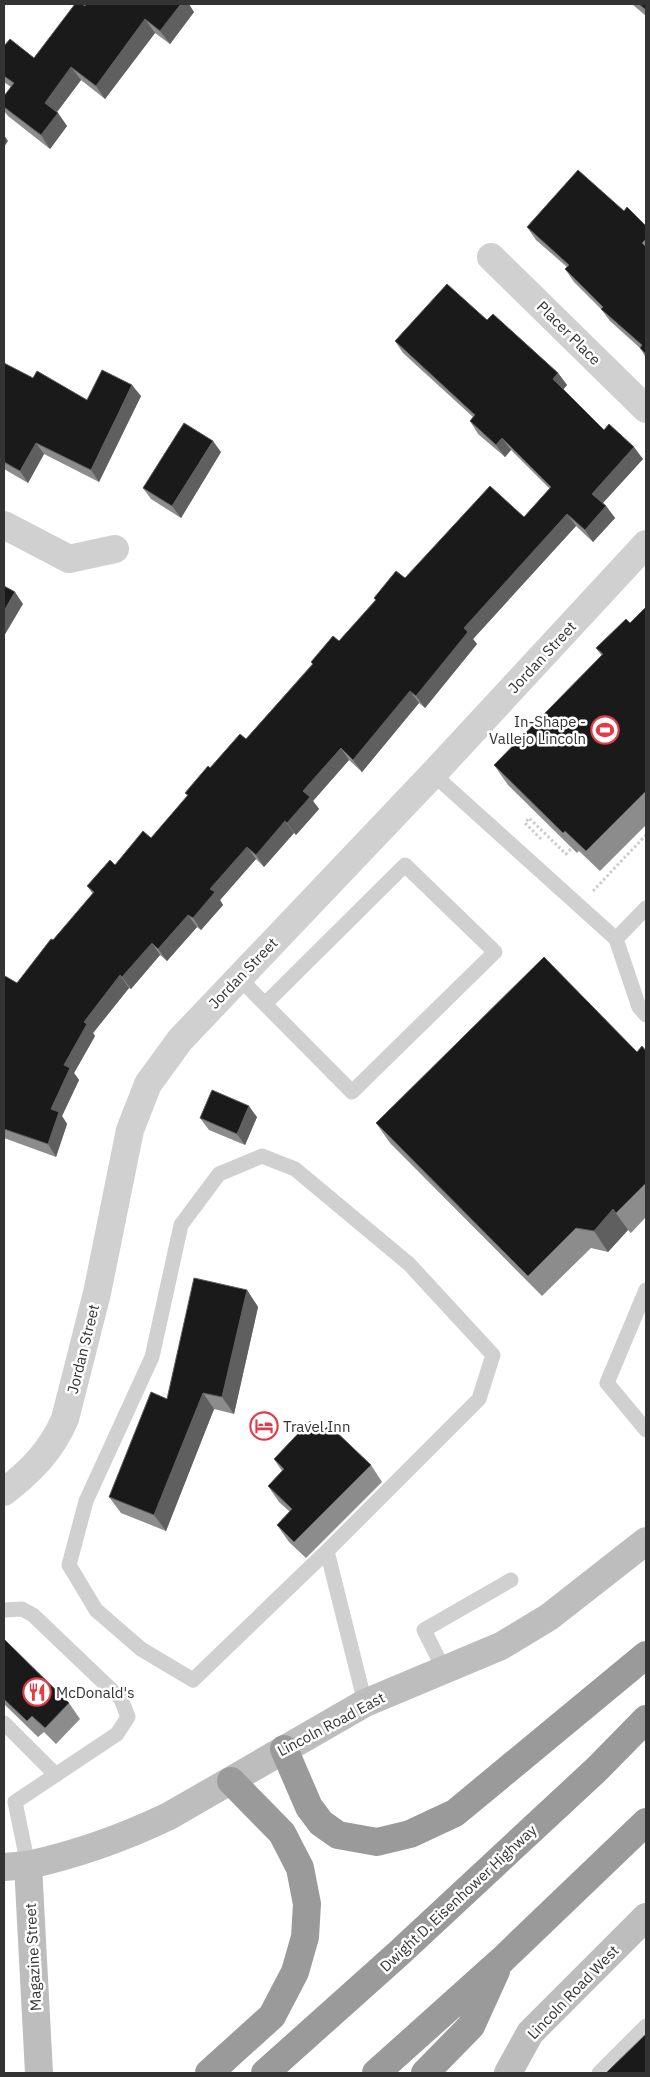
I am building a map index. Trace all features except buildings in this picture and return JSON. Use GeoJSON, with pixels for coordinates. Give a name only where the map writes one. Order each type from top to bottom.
{"type":"FeatureCollection","features":[{"type":"Feature","properties":{"kind":"highway"},"geometry":{"type":"LineString","coordinates":[[284,1749],[309,1808],[321,1823],[338,1835],[377,1842],[410,1834],[455,1812],[646,1655]]}},
{"type":"Feature","properties":{"kind":"highway","name":"Dwight D. Eisenhower Highway"},"geometry":{"type":"LineString","coordinates":[[265,2073],[427,1928],[597,1769],[646,1718]]}},
{"type":"Feature","properties":{"kind":"highway"},"geometry":{"type":"LineString","coordinates":[[209,2073],[272,2016],[295,1972],[305,1937],[307,1904],[300,1868],[282,1833],[231,1781]]}},
{"type":"Feature","properties":{"kind":"highway"},"geometry":{"type":"LineString","coordinates":[[376,2073],[502,1960],[646,1822]]}},
{"type":"Feature","properties":{"kind":"highway"},"geometry":{"type":"LineString","coordinates":[[425,2073],[471,2026],[502,1960]]}},
{"type":"Feature","properties":{"kind":"street","name":"Placer Place"},"geometry":{"type":"LineString","coordinates":[[491,257],[646,409]]}},
{"type":"Feature","properties":{"kind":"street"},"geometry":{"type":"LineString","coordinates":[[4,525],[69,559],[116,549]]}},
{"type":"Feature","properties":{"kind":"street","name":"Jordan Street"},"geometry":{"type":"LineString","coordinates":[[4,1492],[24,1477],[43,1458],[65,1419],[97,1293],[130,1130],[148,1084],[180,1040],[433,774],[646,544]]}},
{"type":"Feature","properties":{"kind":"street","name":"Lincoln Road East"},"geometry":{"type":"LineString","coordinates":[[16,1866],[67,1857],[104,1846],[169,1816],[365,1703],[501,1646],[549,1617],[646,1541]]}},
{"type":"Feature","properties":{"kind":"street","name":"Magazine Street"},"geometry":{"type":"LineString","coordinates":[[16,1866],[39,2073]]}},
{"type":"Feature","properties":{"kind":"street","name":"Lincoln Road West"},"geometry":{"type":"LineString","coordinates":[[509,2073],[530,2033],[646,1917]]}},
{"type":"Feature","properties":{"kind":"lane"},"geometry":{"type":"LineString","coordinates":[[433,774],[616,939],[639,1007],[646,1015]]}},
{"type":"Feature","properties":{"kind":"lane"},"geometry":{"type":"LineString","coordinates":[[239,978],[352,1092],[495,952],[405,865],[265,1004]]}},
{"type":"Feature","properties":{"kind":"lane"},"geometry":{"type":"LineString","coordinates":[[616,939],[646,908]]}},
{"type":"Feature","properties":{"kind":"lane"},"geometry":{"type":"LineString","coordinates":[[262,1156],[295,1169],[409,1264],[493,1354],[479,1399],[327,1551],[193,1680],[140,1649],[96,1610],[69,1565],[86,1500],[152,1357],[181,1225],[219,1174],[262,1156]]}},
{"type":"Feature","properties":{"kind":"lane"},"geometry":{"type":"LineString","coordinates":[[646,1290],[608,1383],[646,1430]]}},
{"type":"Feature","properties":{"kind":"lane"},"geometry":{"type":"LineString","coordinates":[[327,1551],[365,1703]]}},
{"type":"Feature","properties":{"kind":"lane"},"geometry":{"type":"LineString","coordinates":[[444,1670],[424,1630],[511,1580]]}},
{"type":"Feature","properties":{"kind":"lane"},"geometry":{"type":"LineString","coordinates":[[4,1610],[22,1609],[33,1615],[121,1699],[128,1717],[117,1734],[56,1776],[9,1799],[16,1866]]}},
{"type":"Feature","properties":{"kind":"lane"},"geometry":{"type":"LineString","coordinates":[[4,1723],[56,1776]]}},
{"type":"Feature","properties":{"kind":"lane"},"geometry":{"type":"LineString","coordinates":[[599,2073],[646,2026]]}},
{"type":"Feature","properties":{"kind":"path"},"geometry":{"type":"LineString","coordinates":[[545,843],[525,823],[529,818],[566,854],[572,848]]}},
{"type":"Feature","properties":{"kind":"path"},"geometry":{"type":"LineString","coordinates":[[586,884],[592,891],[646,835]]}},
{"type":"Feature","properties":{"kind":"place","name":"In-Shape - Vallejo Lincoln"},"geometry":{"type":"Point","coordinates":[605,730]}},
{"type":"Feature","properties":{"kind":"place","name":"Travel Inn"},"geometry":{"type":"Point","coordinates":[264,1426]}},
{"type":"Feature","properties":{"kind":"place","name":"McDonald's"},"geometry":{"type":"Point","coordinates":[37,1692]}}]}
